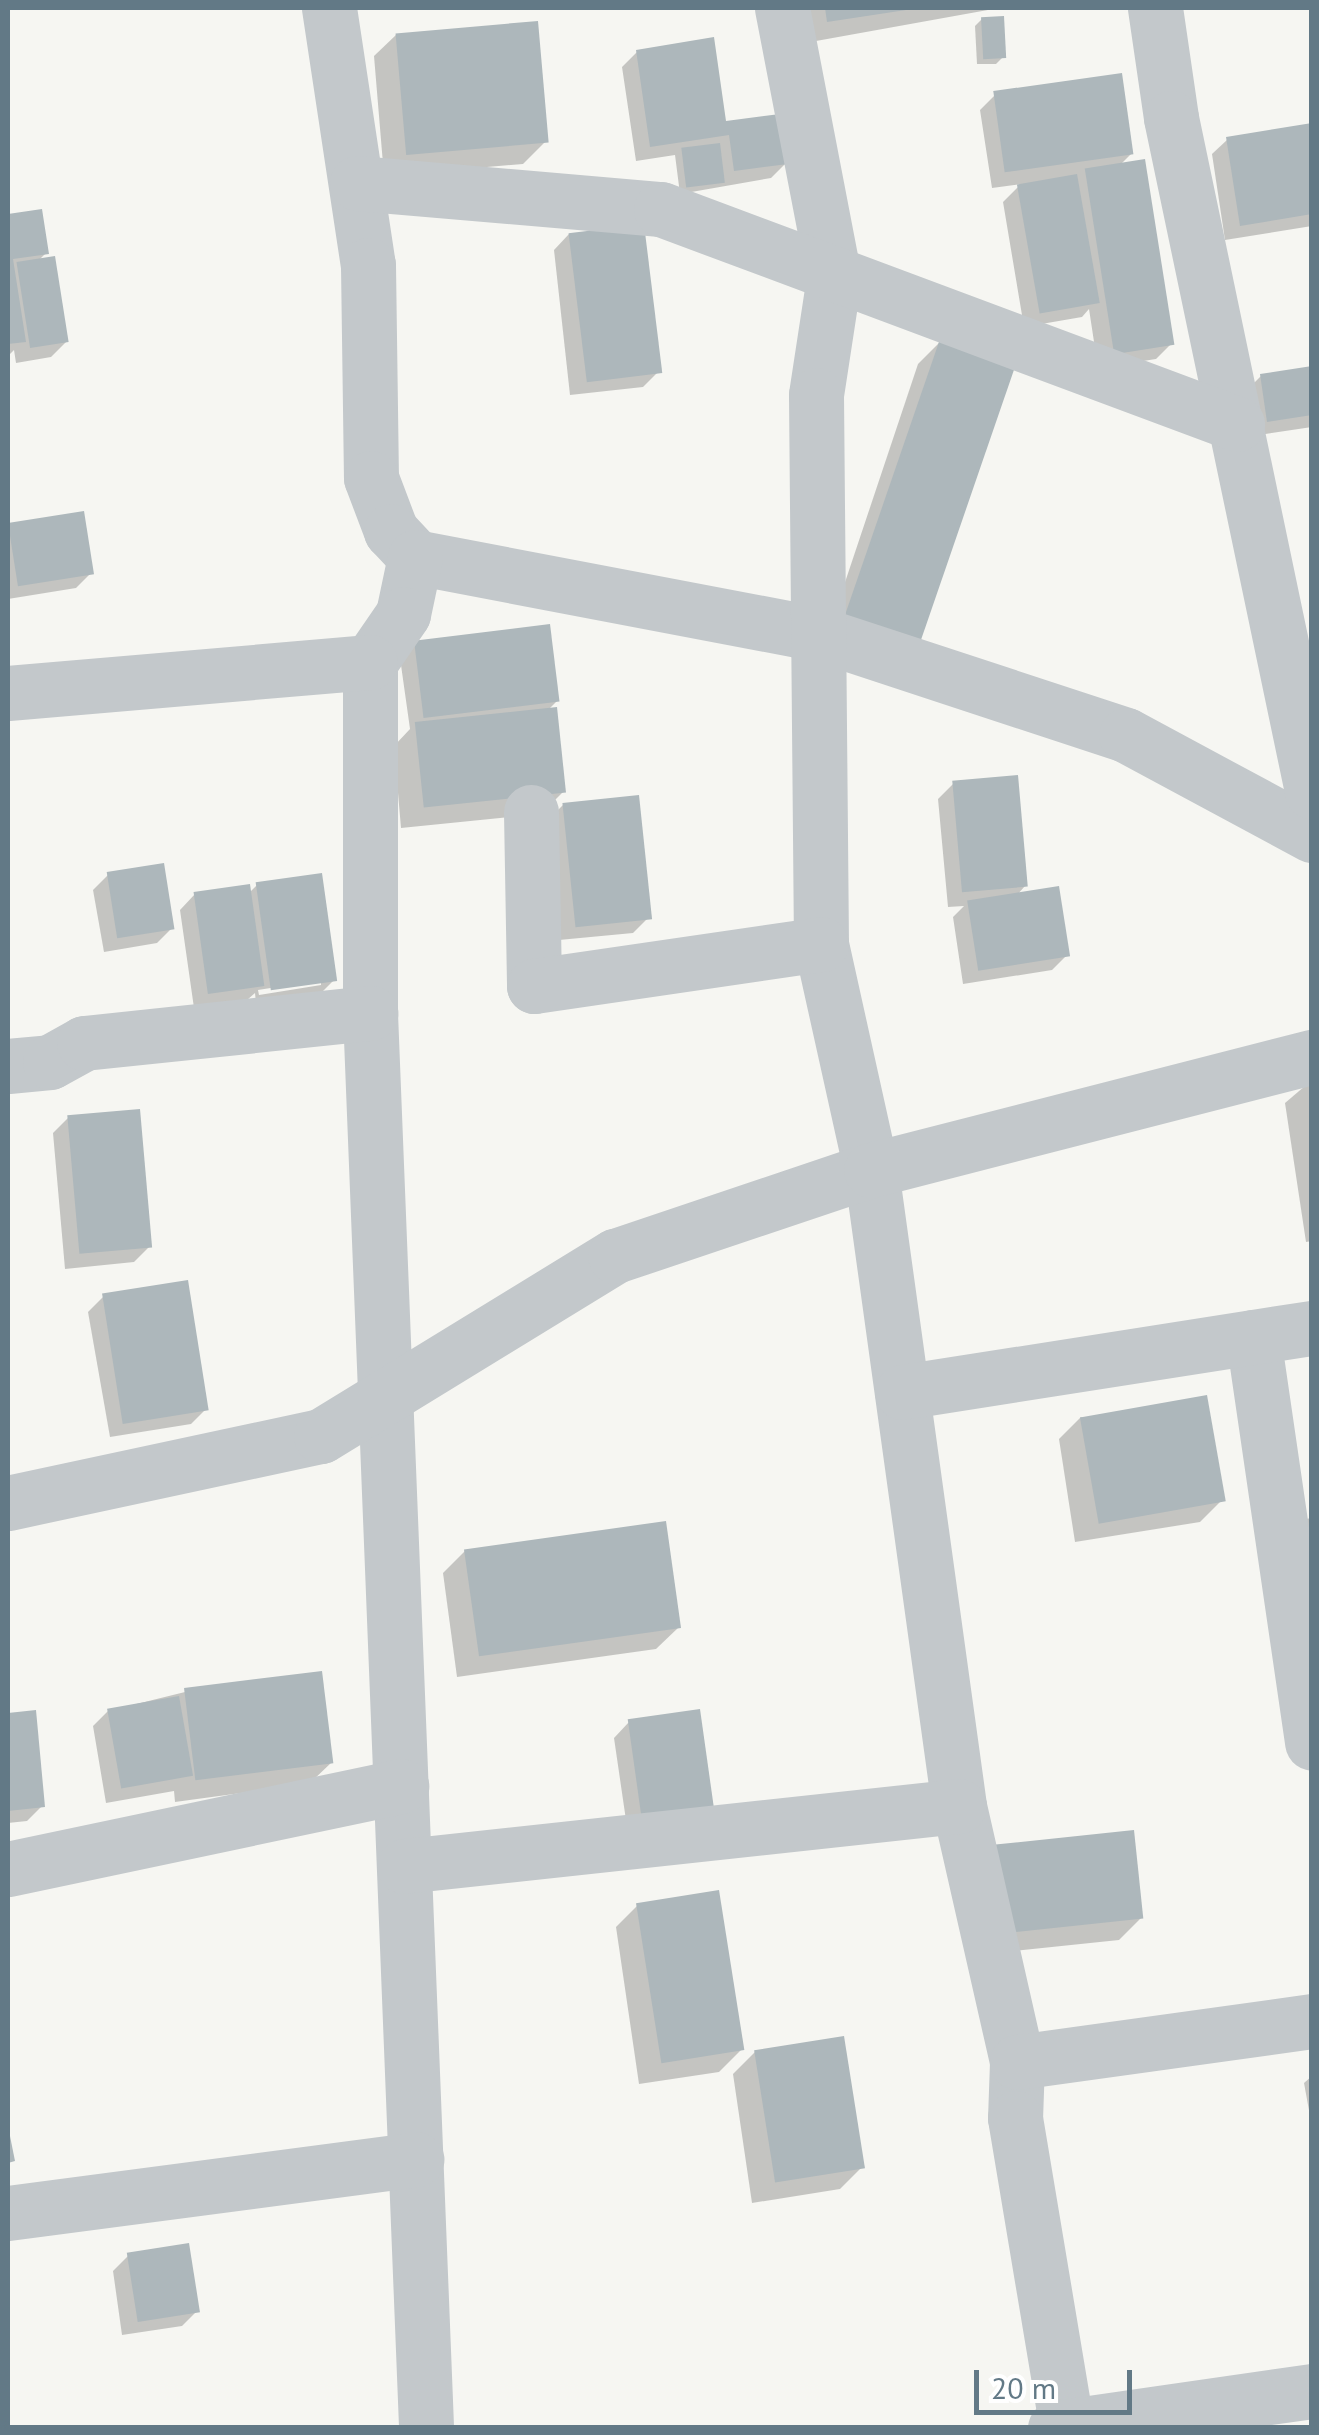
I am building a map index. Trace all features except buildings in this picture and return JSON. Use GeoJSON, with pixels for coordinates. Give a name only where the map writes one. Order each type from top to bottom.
{"type":"FeatureCollection","features":[{"type":"Feature","properties":{"kind":"street"},"geometry":{"type":"LineString","coordinates":[[329,8],[368,265],[371,478],[391,531],[416,556],[819,634],[1126,736],[1312,835]]}},
{"type":"Feature","properties":{"kind":"street"},"geometry":{"type":"LineString","coordinates":[[782,8],[834,277],[816,395],[820,944],[871,1170],[958,1806],[1017,2062],[1015,2118],[1063,2427],[1312,2391]]}},
{"type":"Feature","properties":{"kind":"street"},"geometry":{"type":"LineString","coordinates":[[1155,8],[1171,118],[1312,792]]}},
{"type":"Feature","properties":{"kind":"street"},"geometry":{"type":"LineString","coordinates":[[357,183],[660,210],[1237,424]]}},
{"type":"Feature","properties":{"kind":"street"},"geometry":{"type":"LineString","coordinates":[[416,556],[403,614],[370,662],[370,1014],[426,2428]]}},
{"type":"Feature","properties":{"kind":"street"},"geometry":{"type":"LineString","coordinates":[[8,693],[370,662]]}},
{"type":"Feature","properties":{"kind":"street"},"geometry":{"type":"LineString","coordinates":[[531,812],[534,986],[820,944]]}},
{"type":"Feature","properties":{"kind":"street"},"geometry":{"type":"LineString","coordinates":[[8,1066],[50,1062],[84,1043],[370,1014]]}},
{"type":"Feature","properties":{"kind":"street"},"geometry":{"type":"LineString","coordinates":[[8,1503],[321,1436],[616,1256],[871,1170],[1312,1057]]}},
{"type":"Feature","properties":{"kind":"street"},"geometry":{"type":"LineString","coordinates":[[902,1392],[1312,1328]]}},
{"type":"Feature","properties":{"kind":"street"},"geometry":{"type":"LineString","coordinates":[[1254,1338],[1312,1743]]}},
{"type":"Feature","properties":{"kind":"street"},"geometry":{"type":"LineString","coordinates":[[8,1868],[402,1786]]}},
{"type":"Feature","properties":{"kind":"street"},"geometry":{"type":"LineString","coordinates":[[404,1866],[958,1806]]}},
{"type":"Feature","properties":{"kind":"street"},"geometry":{"type":"LineString","coordinates":[[1017,2062],[1312,2021]]}},
{"type":"Feature","properties":{"kind":"street"},"geometry":{"type":"LineString","coordinates":[[8,2213],[416,2159]]}}]}
